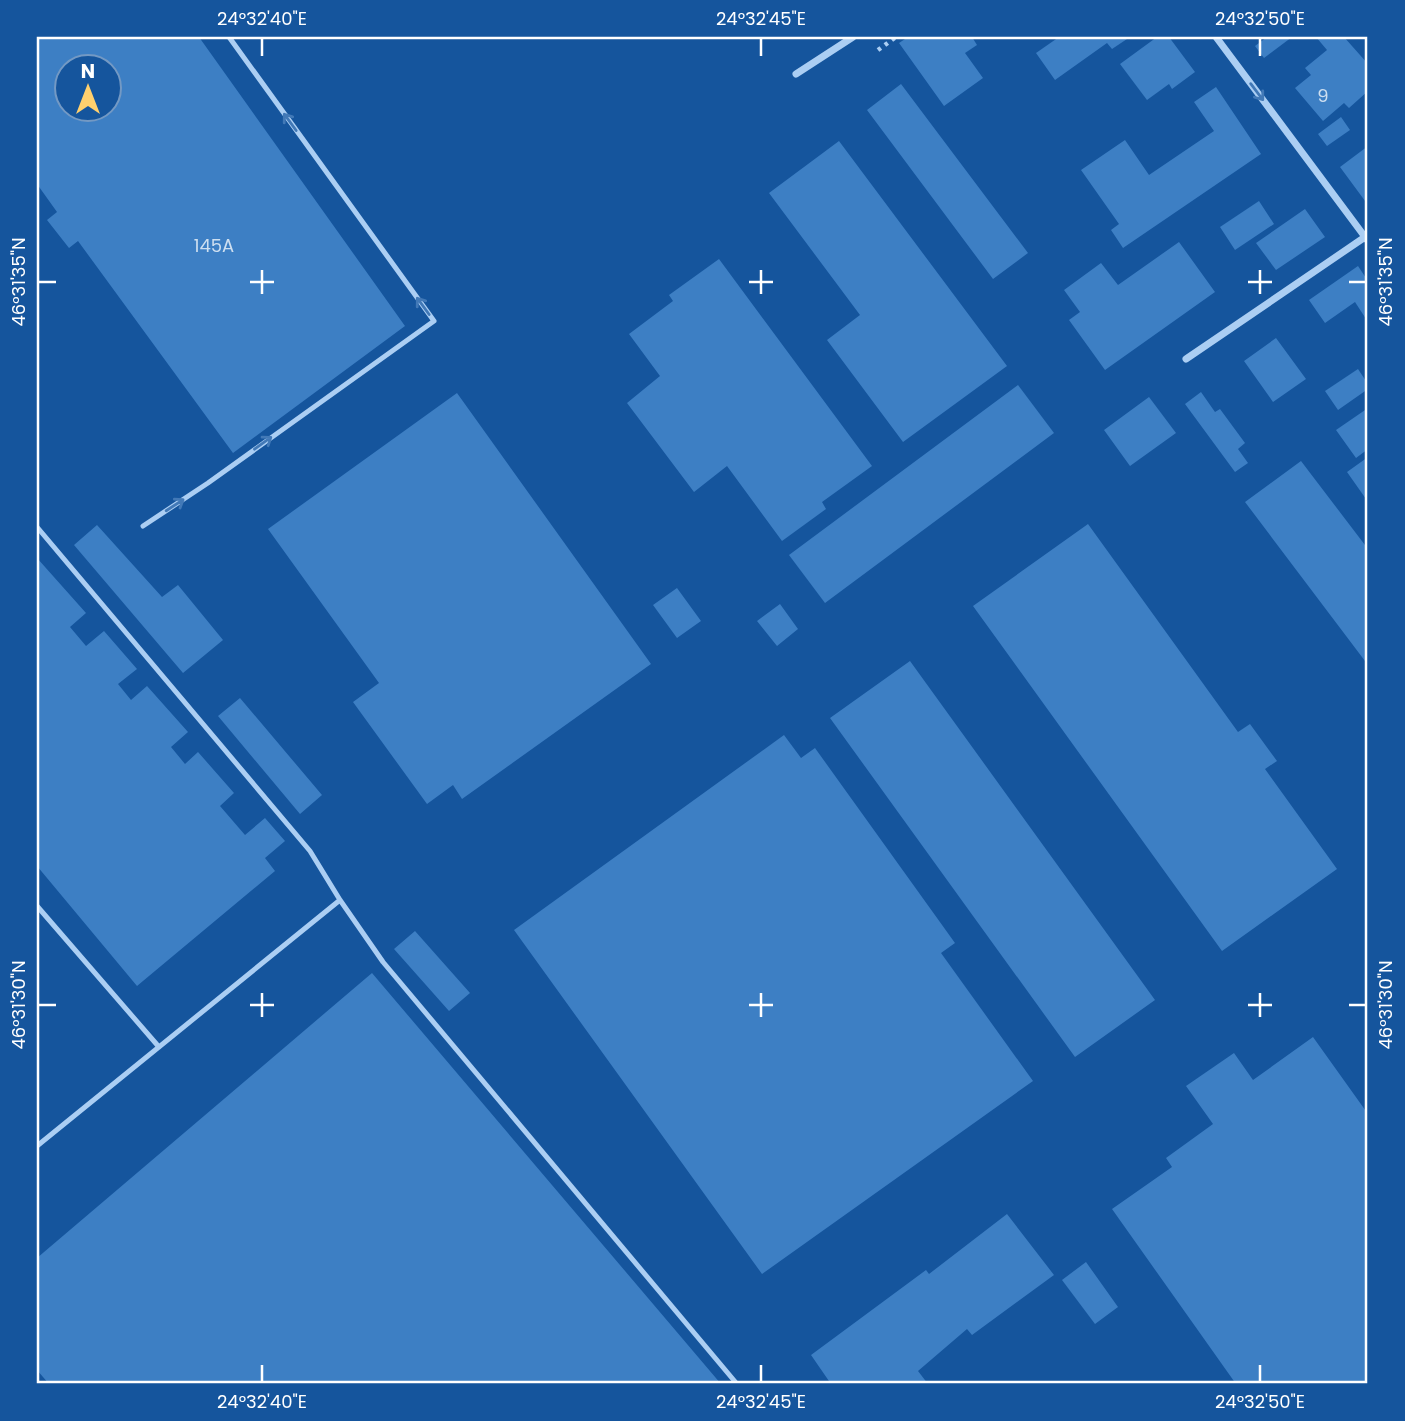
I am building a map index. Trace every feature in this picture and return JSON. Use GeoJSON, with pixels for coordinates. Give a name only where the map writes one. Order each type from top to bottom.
{"type":"FeatureCollection","features":[{"type":"Feature","properties":{"kind":"street"},"geometry":{"type":"LineString","coordinates":[[796,74],[853,37]]}},
{"type":"Feature","properties":{"kind":"street"},"geometry":{"type":"LineString","coordinates":[[1186,359],[1367,237],[1216,37]]}},
{"type":"Feature","properties":{"kind":"lane"},"geometry":{"type":"LineString","coordinates":[[143,526],[208,483],[434,321],[229,37]]}},
{"type":"Feature","properties":{"kind":"lane"},"geometry":{"type":"LineString","coordinates":[[37,527],[310,850],[340,900],[383,962],[737,1384]]}},
{"type":"Feature","properties":{"kind":"lane"},"geometry":{"type":"LineString","coordinates":[[37,1146],[340,900]]}},
{"type":"Feature","properties":{"kind":"lane"},"geometry":{"type":"LineString","coordinates":[[37,906],[159,1047]]}},
{"type":"Feature","properties":{"kind":"path"},"geometry":{"type":"LineString","coordinates":[[878,50],[896,37]]}},
{"type":"Feature","properties":{"kind":"building"},"geometry":{"type":"Polygon","coordinates":[[[37,37],[199,37],[405,326],[233,453],[78,241],[69,248],[47,220],[57,212],[37,184],[37,37]]]}},
{"type":"Feature","properties":{"kind":"building"},"geometry":{"type":"Polygon","coordinates":[[[908,37],[972,37],[977,45],[965,53],[983,78],[944,106],[899,43],[908,37]]]}},
{"type":"Feature","properties":{"kind":"building"},"geometry":{"type":"Polygon","coordinates":[[[1059,37],[1130,37],[1112,49],[1107,43],[1055,80],[1036,53],[1059,37]]]}},
{"type":"Feature","properties":{"kind":"building"},"geometry":{"type":"Polygon","coordinates":[[[1157,37],[1169,37],[1195,72],[1172,89],[1169,84],[1147,100],[1120,64],[1157,37]]]}},
{"type":"Feature","properties":{"kind":"building"},"geometry":{"type":"Polygon","coordinates":[[[1267,37],[1292,37],[1264,58],[1255,46],[1267,37]]]}},
{"type":"Feature","properties":{"kind":"building"},"geometry":{"type":"Polygon","coordinates":[[[1316,37],[1344,37],[1368,64],[1368,91],[1349,108],[1344,103],[1323,121],[1295,88],[1311,75],[1305,68],[1327,50],[1316,37]]]}},
{"type":"Feature","properties":{"kind":"building"},"geometry":{"type":"Polygon","coordinates":[[[901,84],[1028,253],[993,279],[867,110],[901,84]]]}},
{"type":"Feature","properties":{"kind":"building"},"geometry":{"type":"Polygon","coordinates":[[[1216,87],[1261,154],[1123,248],[1111,230],[1119,224],[1081,170],[1125,140],[1149,175],[1214,131],[1194,102],[1216,87]]]}},
{"type":"Feature","properties":{"kind":"building"},"geometry":{"type":"Polygon","coordinates":[[[1341,117],[1350,130],[1327,146],[1318,134],[1341,117]]]}},
{"type":"Feature","properties":{"kind":"building"},"geometry":{"type":"Polygon","coordinates":[[[839,141],[1007,366],[903,442],[827,340],[860,315],[769,193],[839,141]]]}},
{"type":"Feature","properties":{"kind":"building"},"geometry":{"type":"Polygon","coordinates":[[[1368,146],[1368,205],[1340,167],[1368,146]]]}},
{"type":"Feature","properties":{"kind":"building"},"geometry":{"type":"Polygon","coordinates":[[[1259,201],[1274,224],[1235,250],[1220,227],[1259,201]]]}},
{"type":"Feature","properties":{"kind":"building"},"geometry":{"type":"Polygon","coordinates":[[[1305,209],[1325,237],[1276,270],[1256,243],[1305,209]]]}},
{"type":"Feature","properties":{"kind":"building"},"geometry":{"type":"Polygon","coordinates":[[[1179,242],[1215,292],[1105,370],[1069,320],[1080,312],[1064,290],[1101,263],[1118,285],[1179,242]]]}},
{"type":"Feature","properties":{"kind":"building"},"geometry":{"type":"Polygon","coordinates":[[[719,259],[872,466],[822,502],[826,509],[782,541],[727,466],[694,492],[627,403],[660,376],[629,334],[673,301],[669,295],[719,259]]]}},
{"type":"Feature","properties":{"kind":"building"},"geometry":{"type":"Polygon","coordinates":[[[1358,266],[1368,281],[1368,322],[1355,302],[1325,323],[1309,300],[1358,266]]]}},
{"type":"Feature","properties":{"kind":"building"},"geometry":{"type":"Polygon","coordinates":[[[1276,338],[1306,379],[1273,402],[1244,361],[1276,338]]]}},
{"type":"Feature","properties":{"kind":"building"},"geometry":{"type":"Polygon","coordinates":[[[1358,369],[1368,384],[1368,389],[1338,410],[1325,391],[1358,369]]]}},
{"type":"Feature","properties":{"kind":"building"},"geometry":{"type":"Polygon","coordinates":[[[1018,385],[1054,433],[825,603],[789,555],[1018,385]]]}},
{"type":"Feature","properties":{"kind":"building"},"geometry":{"type":"Polygon","coordinates":[[[1201,392],[1215,412],[1220,409],[1245,443],[1238,449],[1248,463],[1235,472],[1185,404],[1201,392]]]}},
{"type":"Feature","properties":{"kind":"building"},"geometry":{"type":"Polygon","coordinates":[[[457,393],[651,664],[462,799],[453,785],[427,804],[353,702],[379,683],[268,529],[457,393]]]}},
{"type":"Feature","properties":{"kind":"building"},"geometry":{"type":"Polygon","coordinates":[[[1149,397],[1176,433],[1130,466],[1104,430],[1149,397]]]}},
{"type":"Feature","properties":{"kind":"building"},"geometry":{"type":"Polygon","coordinates":[[[1368,408],[1368,449],[1356,458],[1336,430],[1368,408]]]}},
{"type":"Feature","properties":{"kind":"building"},"geometry":{"type":"Polygon","coordinates":[[[1368,457],[1368,497],[1366,499],[1347,472],[1368,457]]]}},
{"type":"Feature","properties":{"kind":"building"},"geometry":{"type":"Polygon","coordinates":[[[1301,461],[1368,549],[1368,665],[1245,502],[1301,461]]]}},
{"type":"Feature","properties":{"kind":"building"},"geometry":{"type":"Polygon","coordinates":[[[1088,524],[1238,732],[1250,724],[1277,761],[1265,769],[1337,869],[1222,951],[973,606],[1088,524]]]}},
{"type":"Feature","properties":{"kind":"building"},"geometry":{"type":"Polygon","coordinates":[[[97,525],[162,597],[178,585],[223,640],[183,673],[74,545],[97,525]]]}},
{"type":"Feature","properties":{"kind":"building"},"geometry":{"type":"Polygon","coordinates":[[[37,558],[86,613],[70,627],[86,646],[104,631],[137,669],[118,684],[131,700],[147,686],[188,732],[171,747],[185,764],[198,752],[234,793],[220,806],[245,835],[265,818],[285,841],[265,858],[275,871],[137,986],[37,866],[37,558]]]}},
{"type":"Feature","properties":{"kind":"building"},"geometry":{"type":"Polygon","coordinates":[[[677,588],[701,621],[677,638],[653,605],[677,588]]]}},
{"type":"Feature","properties":{"kind":"building"},"geometry":{"type":"Polygon","coordinates":[[[780,604],[798,629],[777,646],[757,621],[780,604]]]}},
{"type":"Feature","properties":{"kind":"building"},"geometry":{"type":"Polygon","coordinates":[[[910,661],[1155,1000],[1075,1057],[830,718],[910,661]]]}},
{"type":"Feature","properties":{"kind":"building"},"geometry":{"type":"Polygon","coordinates":[[[240,698],[322,795],[300,814],[218,716],[240,698]]]}},
{"type":"Feature","properties":{"kind":"building"},"geometry":{"type":"Polygon","coordinates":[[[784,735],[801,758],[815,748],[955,943],[941,953],[1033,1081],[762,1274],[514,930],[784,735]]]}},
{"type":"Feature","properties":{"kind":"building"},"geometry":{"type":"Polygon","coordinates":[[[415,931],[470,993],[449,1011],[394,949],[415,931]]]}},
{"type":"Feature","properties":{"kind":"building"},"geometry":{"type":"Polygon","coordinates":[[[372,973],[721,1384],[49,1384],[37,1370],[37,1258],[372,973]]]}},
{"type":"Feature","properties":{"kind":"building"},"geometry":{"type":"Polygon","coordinates":[[[1313,1037],[1368,1114],[1368,1384],[1236,1384],[1112,1209],[1172,1167],[1166,1158],[1213,1124],[1186,1086],[1234,1053],[1253,1080],[1313,1037]]]}},
{"type":"Feature","properties":{"kind":"building"},"geometry":{"type":"Polygon","coordinates":[[[1007,1214],[1054,1275],[972,1335],[967,1329],[918,1371],[928,1384],[831,1384],[811,1355],[926,1270],[929,1274],[1007,1214]]]}},
{"type":"Feature","properties":{"kind":"building"},"geometry":{"type":"Polygon","coordinates":[[[1086,1262],[1118,1307],[1095,1324],[1062,1280],[1086,1262]]]}}]}
